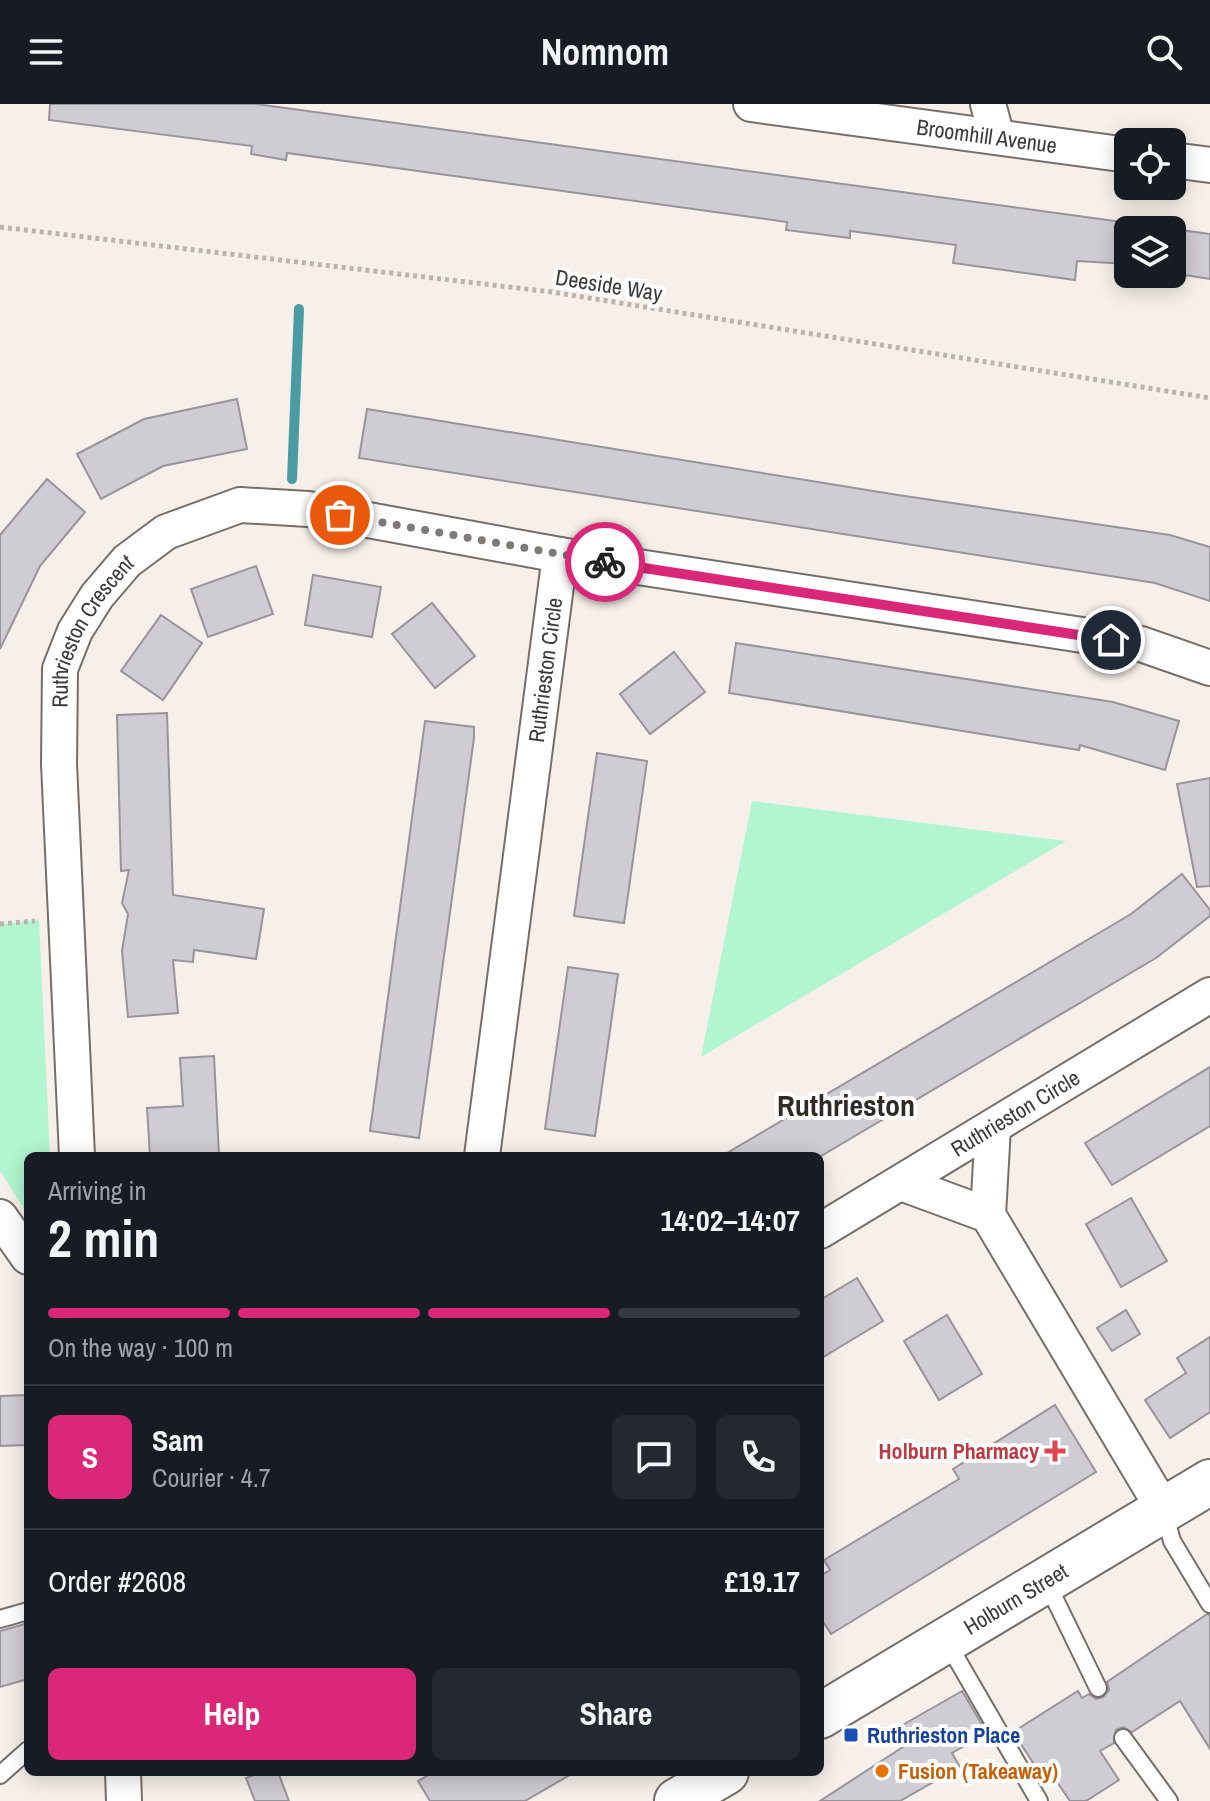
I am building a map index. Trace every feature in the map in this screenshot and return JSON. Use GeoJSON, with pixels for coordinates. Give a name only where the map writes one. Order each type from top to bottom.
{"type":"FeatureCollection","features":[{"type":"Feature","properties":{"kind":"street","name":"Broomhill Avenue"},"geometry":{"type":"LineString","coordinates":[[751,104],[1114,153]]}},
{"type":"Feature","properties":{"kind":"street"},"geometry":{"type":"LineString","coordinates":[[988,104],[997,137]]}},
{"type":"Feature","properties":{"kind":"street"},"geometry":{"type":"LineString","coordinates":[[1186,162],[1210,165]]}},
{"type":"Feature","properties":{"kind":"street","name":"Ruthrieston Crescent"},"geometry":{"type":"LineString","coordinates":[[77,1152],[59,764],[60,669],[75,631],[97,596],[127,561],[166,532],[240,505],[308,509],[560,555]]}},
{"type":"Feature","properties":{"kind":"street"},"geometry":{"type":"LineString","coordinates":[[560,555],[1141,644],[1210,668]]}},
{"type":"Feature","properties":{"kind":"street","name":"Ruthrieston Circle"},"geometry":{"type":"LineString","coordinates":[[483,1152],[560,555]]}},
{"type":"Feature","properties":{"kind":"street","name":"Ruthrieston Circle"},"geometry":{"type":"LineString","coordinates":[[824,1229],[1210,995]]}},
{"type":"Feature","properties":{"kind":"street"},"geometry":{"type":"LineString","coordinates":[[993,1127],[988,1215],[1164,1510]]}},
{"type":"Feature","properties":{"kind":"street"},"geometry":{"type":"LineString","coordinates":[[901,1183],[988,1215]]}},
{"type":"Feature","properties":{"kind":"street"},"geometry":{"type":"LineString","coordinates":[[0,1217],[24,1251]]}},
{"type":"Feature","properties":{"kind":"street","name":"Holburn Street"},"geometry":{"type":"LineString","coordinates":[[824,1714],[1210,1482]]}},
{"type":"Feature","properties":{"kind":"street"},"geometry":{"type":"LineString","coordinates":[[123,1776],[124,1801]]}},
{"type":"Feature","properties":{"kind":"street"},"geometry":{"type":"LineString","coordinates":[[677,1801],[719,1776]]}},
{"type":"Feature","properties":{"kind":"lane"},"geometry":{"type":"LineString","coordinates":[[1164,1510],[1172,1541],[1210,1604]]}},
{"type":"Feature","properties":{"kind":"lane"},"geometry":{"type":"LineString","coordinates":[[1045,1580],[1098,1688]]}},
{"type":"Feature","properties":{"kind":"lane"},"geometry":{"type":"LineString","coordinates":[[0,1619],[24,1612]]}},
{"type":"Feature","properties":{"kind":"lane"},"geometry":{"type":"LineString","coordinates":[[946,1640],[1039,1801]]}},
{"type":"Feature","properties":{"kind":"lane"},"geometry":{"type":"LineString","coordinates":[[1123,1738],[1169,1801]]}},
{"type":"Feature","properties":{"kind":"lane"},"geometry":{"type":"LineString","coordinates":[[0,1775],[24,1754]]}},
{"type":"Feature","properties":{"kind":"path","name":"Deeside Way"},"geometry":{"type":"LineString","coordinates":[[0,227],[552,292],[1210,398]]}},
{"type":"Feature","properties":{"kind":"green space"},"geometry":{"type":"Polygon","coordinates":[[[752,801],[1066,841],[701,1057],[752,801]]]}},
{"type":"Feature","properties":{"kind":"green space"},"geometry":{"type":"Polygon","coordinates":[[[39,920],[50,1152],[24,1152],[24,1209],[0,1171],[0,924],[39,920]]]}},
{"type":"Feature","properties":{"kind":"building"},"geometry":{"type":"Polygon","coordinates":[[[50,104],[256,104],[1114,221],[1114,263],[1077,261],[1075,280],[953,263],[956,245],[850,231],[850,238],[786,230],[787,222],[287,153],[286,160],[251,154],[252,146],[49,120],[50,104]]]}},
{"type":"Feature","properties":{"kind":"building"},"geometry":{"type":"Polygon","coordinates":[[[1186,231],[1210,234],[1210,279],[1186,275],[1186,231]]]}},
{"type":"Feature","properties":{"kind":"building"},"geometry":{"type":"Polygon","coordinates":[[[237,399],[247,449],[163,466],[101,499],[77,454],[144,419],[237,399]]]}},
{"type":"Feature","properties":{"kind":"building"},"geometry":{"type":"Polygon","coordinates":[[[367,409],[898,495],[1170,535],[1210,547],[1210,601],[1155,583],[359,458],[367,409]]]}},
{"type":"Feature","properties":{"kind":"building"},"geometry":{"type":"Polygon","coordinates":[[[47,479],[85,512],[40,566],[0,649],[0,535],[47,479]]]}},
{"type":"Feature","properties":{"kind":"building"},"geometry":{"type":"Polygon","coordinates":[[[256,566],[273,614],[208,637],[191,589],[256,566]]]}},
{"type":"Feature","properties":{"kind":"building"},"geometry":{"type":"Polygon","coordinates":[[[313,575],[381,587],[372,637],[305,625],[313,575]]]}},
{"type":"Feature","properties":{"kind":"building"},"geometry":{"type":"Polygon","coordinates":[[[432,603],[475,656],[435,688],[392,634],[432,603]]]}},
{"type":"Feature","properties":{"kind":"building"},"geometry":{"type":"Polygon","coordinates":[[[161,615],[202,643],[163,700],[121,671],[161,615]]]}},
{"type":"Feature","properties":{"kind":"building"},"geometry":{"type":"Polygon","coordinates":[[[736,643],[1113,702],[1179,721],[1165,770],[1080,745],[1079,750],[729,693],[736,643]]]}},
{"type":"Feature","properties":{"kind":"building"},"geometry":{"type":"Polygon","coordinates":[[[674,652],[705,692],[650,734],[620,694],[674,652]]]}},
{"type":"Feature","properties":{"kind":"building"},"geometry":{"type":"Polygon","coordinates":[[[167,713],[173,895],[264,909],[256,959],[194,950],[193,962],[173,960],[178,1013],[128,1017],[122,951],[128,914],[122,903],[129,870],[121,871],[117,715],[167,713]]]}},
{"type":"Feature","properties":{"kind":"building"},"geometry":{"type":"Polygon","coordinates":[[[425,721],[474,727],[474,738],[419,1138],[370,1131],[425,721]]]}},
{"type":"Feature","properties":{"kind":"building"},"geometry":{"type":"Polygon","coordinates":[[[597,753],[647,761],[624,923],[574,916],[597,753]]]}},
{"type":"Feature","properties":{"kind":"building"},"geometry":{"type":"Polygon","coordinates":[[[1210,778],[1210,886],[1197,887],[1177,784],[1210,778]]]}},
{"type":"Feature","properties":{"kind":"building"},"geometry":{"type":"Polygon","coordinates":[[[1182,874],[1210,910],[1210,916],[1156,958],[824,1154],[729,1152],[1131,914],[1182,874]]]}},
{"type":"Feature","properties":{"kind":"building"},"geometry":{"type":"Polygon","coordinates":[[[568,967],[618,974],[595,1136],[545,1129],[568,967]]]}},
{"type":"Feature","properties":{"kind":"building"},"geometry":{"type":"Polygon","coordinates":[[[214,1056],[219,1152],[150,1152],[147,1108],[183,1106],[180,1058],[214,1056]]]}},
{"type":"Feature","properties":{"kind":"building"},"geometry":{"type":"Polygon","coordinates":[[[1210,1067],[1210,1126],[1112,1185],[1085,1143],[1210,1067]]]}},
{"type":"Feature","properties":{"kind":"building"},"geometry":{"type":"Polygon","coordinates":[[[1131,1198],[1167,1261],[1121,1287],[1086,1224],[1131,1198]]]}},
{"type":"Feature","properties":{"kind":"building"},"geometry":{"type":"Polygon","coordinates":[[[857,1278],[883,1321],[824,1357],[824,1298],[857,1278]]]}},
{"type":"Feature","properties":{"kind":"building"},"geometry":{"type":"Polygon","coordinates":[[[1126,1310],[1140,1334],[1112,1351],[1097,1328],[1126,1310]]]}},
{"type":"Feature","properties":{"kind":"building"},"geometry":{"type":"Polygon","coordinates":[[[947,1315],[982,1374],[939,1400],[904,1341],[947,1315]]]}},
{"type":"Feature","properties":{"kind":"building"},"geometry":{"type":"Polygon","coordinates":[[[1210,1337],[1210,1412],[1170,1438],[1145,1400],[1186,1373],[1177,1358],[1210,1337]]]}},
{"type":"Feature","properties":{"kind":"building"},"geometry":{"type":"Polygon","coordinates":[[[24,1395],[24,1445],[0,1446],[0,1396],[24,1395]]]}},
{"type":"Feature","properties":{"kind":"building"},"geometry":{"type":"Polygon","coordinates":[[[1055,1405],[1096,1472],[831,1634],[824,1623],[824,1574],[830,1570],[824,1560],[959,1479],[953,1469],[1055,1405]]]}},
{"type":"Feature","properties":{"kind":"building"},"geometry":{"type":"Polygon","coordinates":[[[1207,1614],[1210,1615],[1210,1749],[1180,1701],[1132,1732],[1123,1727],[1116,1730],[1114,1743],[1100,1751],[1119,1780],[1086,1801],[1070,1801],[1051,1773],[1043,1778],[1013,1732],[1078,1691],[1082,1698],[1089,1694],[1096,1699],[1103,1697],[1109,1690],[1107,1682],[1207,1614]]]}},
{"type":"Feature","properties":{"kind":"building"},"geometry":{"type":"Polygon","coordinates":[[[24,1624],[24,1680],[0,1687],[0,1631],[24,1624]]]}},
{"type":"Feature","properties":{"kind":"building"},"geometry":{"type":"Polygon","coordinates":[[[962,1691],[987,1733],[952,1753],[960,1767],[900,1801],[820,1801],[909,1743],[899,1727],[962,1691]]]}},
{"type":"Feature","properties":{"kind":"building"},"geometry":{"type":"Polygon","coordinates":[[[280,1776],[289,1801],[255,1801],[246,1778],[280,1776]]]}},
{"type":"Feature","properties":{"kind":"building"},"geometry":{"type":"Polygon","coordinates":[[[427,1776],[568,1776],[525,1801],[430,1801],[418,1781],[427,1776]]]}},
{"type":"Feature","properties":{"kind":"waterway"},"geometry":{"type":"LineString","coordinates":[[292,479],[299,309]]}},
{"type":"Feature","properties":{"kind":"way so far"},"geometry":{"type":"LineString","coordinates":[[340,515],[605,562]]}},
{"type":"Feature","properties":{"kind":"place","name":"Holburn Pharmacy"},"geometry":{"type":"Point","coordinates":[1055,1451]}},
{"type":"Feature","properties":{"kind":"place","name":"Ruthrieston Place"},"geometry":{"type":"Point","coordinates":[851,1735]}},
{"type":"Feature","properties":{"kind":"place","name":"Fusion (Takeaway)"},"geometry":{"type":"Point","coordinates":[882,1771]}},
{"type":"Feature","properties":{"kind":"district","name":"Ruthrieston"},"geometry":{"type":"Point","coordinates":[846,1106]}},
{"type":"Feature","properties":{"kind":"route"},"geometry":{"type":"LineString","coordinates":[[605,562],[1111,640]]}}]}
